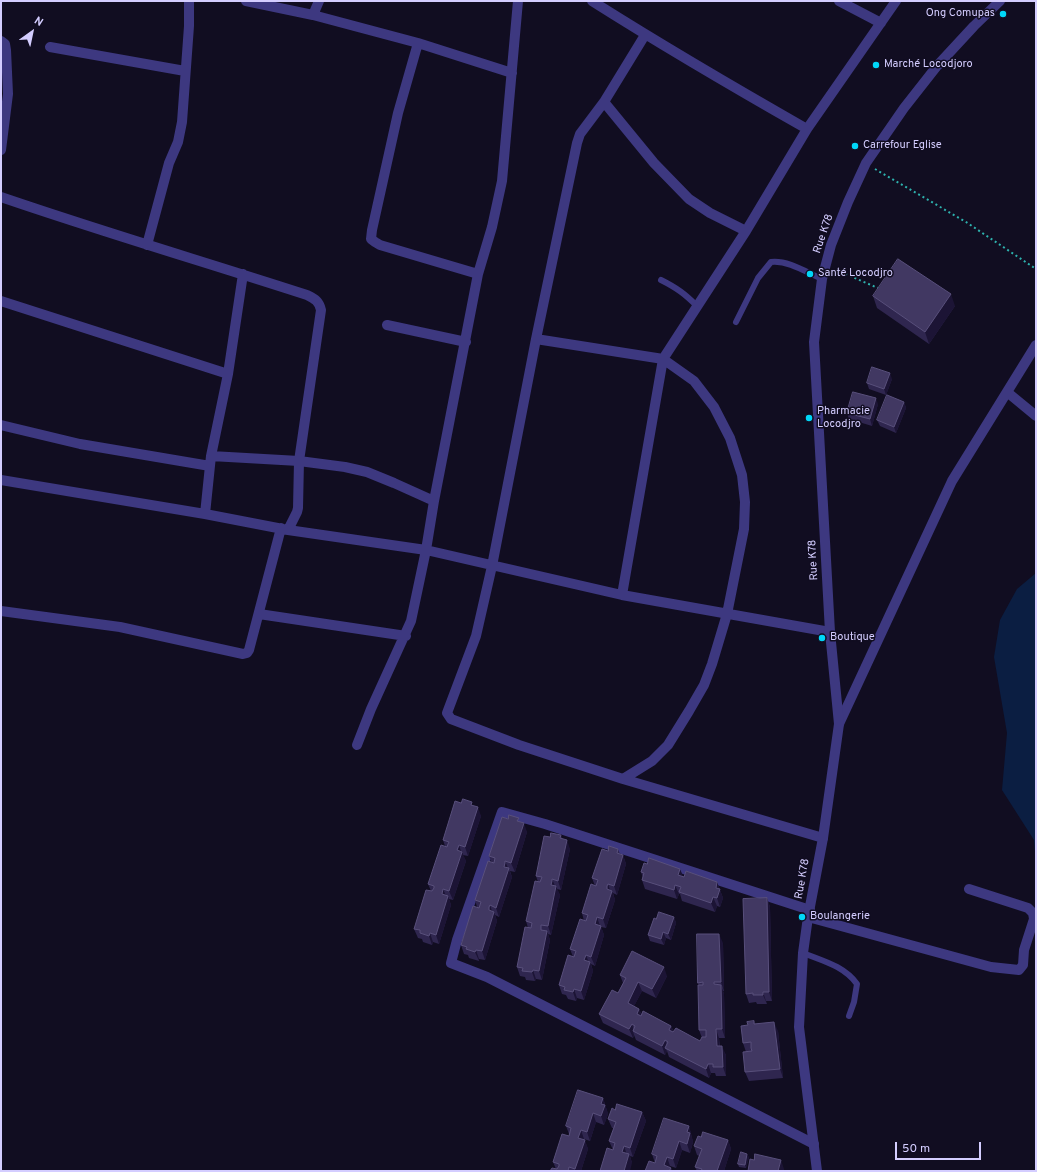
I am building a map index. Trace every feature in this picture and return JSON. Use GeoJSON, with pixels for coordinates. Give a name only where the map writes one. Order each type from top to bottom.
{"type":"FeatureCollection","features":[{"type":"Feature","properties":{"kind":"street"},"geometry":{"type":"LineString","coordinates":[[147,245],[169,163],[178,142],[182,122],[189,26],[189,1]]}},
{"type":"Feature","properties":{"kind":"street"},"geometry":{"type":"LineString","coordinates":[[246,1],[313,15],[418,43],[512,73]]}},
{"type":"Feature","properties":{"kind":"street"},"geometry":{"type":"LineString","coordinates":[[313,15],[319,1]]}},
{"type":"Feature","properties":{"kind":"street"},"geometry":{"type":"LineString","coordinates":[[357,745],[371,709],[412,621],[478,274],[492,227],[502,181],[518,1]]}},
{"type":"Feature","properties":{"kind":"street"},"geometry":{"type":"LineString","coordinates":[[592,1],[645,35],[807,129]]}},
{"type":"Feature","properties":{"kind":"street"},"geometry":{"type":"LineString","coordinates":[[839,1],[881,23]]}},
{"type":"Feature","properties":{"kind":"street"},"geometry":{"type":"LineString","coordinates":[[622,595],[663,359],[746,230],[807,129],[896,1]]}},
{"type":"Feature","properties":{"kind":"street","name":"Rue K78"},"geometry":{"type":"LineString","coordinates":[[817,1171],[799,1027],[803,953],[823,838],[839,724],[830,632],[814,342],[822,280],[831,245],[848,202],[866,163],[904,108],[937,66],[974,26],[1000,1]]}},
{"type":"Feature","properties":{"kind":"street"},"geometry":{"type":"LineString","coordinates":[[645,35],[604,102],[580,134],[577,143],[536,339],[492,566],[476,636],[447,713],[451,719],[519,745],[623,779],[823,838]]}},
{"type":"Feature","properties":{"kind":"street"},"geometry":{"type":"LineString","coordinates":[[1,41],[5,44],[6,50],[8,94],[1,150]]}},
{"type":"Feature","properties":{"kind":"street"},"geometry":{"type":"LineString","coordinates":[[418,43],[398,113],[371,239],[380,245],[478,274]]}},
{"type":"Feature","properties":{"kind":"street"},"geometry":{"type":"LineString","coordinates":[[50,47],[185,71]]}},
{"type":"Feature","properties":{"kind":"street"},"geometry":{"type":"LineString","coordinates":[[604,102],[654,163],[689,199],[710,212],[746,230]]}},
{"type":"Feature","properties":{"kind":"street"},"geometry":{"type":"LineString","coordinates":[[1,197],[307,295],[314,298],[320,304],[321,310],[299,461],[297,512],[285,529],[247,653],[243,654],[120,627],[1,611]]}},
{"type":"Feature","properties":{"kind":"street"},"geometry":{"type":"LineString","coordinates":[[205,514],[211,461],[228,374],[244,274]]}},
{"type":"Feature","properties":{"kind":"street"},"geometry":{"type":"LineString","coordinates":[[1,301],[228,374]]}},
{"type":"Feature","properties":{"kind":"street"},"geometry":{"type":"LineString","coordinates":[[387,325],[466,342]]}},
{"type":"Feature","properties":{"kind":"street"},"geometry":{"type":"LineString","coordinates":[[536,339],[663,359],[694,381],[714,407],[730,438],[742,475],[745,502],[744,529],[727,614],[704,685],[668,745],[652,760],[623,779]]}},
{"type":"Feature","properties":{"kind":"street"},"geometry":{"type":"LineString","coordinates":[[839,724],[952,481],[1036,345]]}},
{"type":"Feature","properties":{"kind":"street"},"geometry":{"type":"LineString","coordinates":[[1007,392],[1036,416]]}},
{"type":"Feature","properties":{"kind":"street"},"geometry":{"type":"LineString","coordinates":[[1,425],[80,444],[211,461],[299,461],[345,468],[367,472],[434,501]]}},
{"type":"Feature","properties":{"kind":"street"},"geometry":{"type":"LineString","coordinates":[[1,480],[285,529],[426,550],[622,595],[830,632]]}},
{"type":"Feature","properties":{"kind":"street"},"geometry":{"type":"LineString","coordinates":[[259,614],[406,636]]}},
{"type":"Feature","properties":{"kind":"street"},"geometry":{"type":"LineString","coordinates":[[814,1144],[487,977],[451,963],[457,940],[502,812],[545,824],[809,913],[984,965],[1019,970],[1023,965],[1024,950],[1034,919],[1033,913],[1028,908],[969,889]]}},
{"type":"Feature","properties":{"kind":"lane"},"geometry":{"type":"LineString","coordinates":[[736,322],[758,278],[770,262],[778,261],[822,280]]}},
{"type":"Feature","properties":{"kind":"lane"},"geometry":{"type":"LineString","coordinates":[[661,280],[685,293],[697,306]]}},
{"type":"Feature","properties":{"kind":"lane"},"geometry":{"type":"LineString","coordinates":[[803,953],[832,964],[851,976],[857,984],[854,1002],[849,1016]]}},
{"type":"Feature","properties":{"kind":"path"},"geometry":{"type":"LineString","coordinates":[[866,163],[966,222],[1036,269]]}},
{"type":"Feature","properties":{"kind":"path"},"geometry":{"type":"LineString","coordinates":[[826,266],[878,288]]}},
{"type":"Feature","properties":{"kind":"water"},"geometry":{"type":"Polygon","coordinates":[[[1036,573],[1036,864],[1034,840],[1002,790],[1007,733],[994,657],[1000,620],[1017,589],[1036,573]]]}},
{"type":"Feature","properties":{"kind":"building"},"geometry":{"type":"Polygon","coordinates":[[[898,259],[951,294],[925,332],[873,296],[898,259]]]}},
{"type":"Feature","properties":{"kind":"building"},"geometry":{"type":"Polygon","coordinates":[[[872,367],[890,373],[884,389],[867,383],[872,367]]]}},
{"type":"Feature","properties":{"kind":"building"},"geometry":{"type":"Polygon","coordinates":[[[853,392],[876,398],[870,419],[847,413],[853,392]]]}},
{"type":"Feature","properties":{"kind":"building"},"geometry":{"type":"Polygon","coordinates":[[[887,395],[904,402],[894,427],[877,420],[887,395]]]}},
{"type":"Feature","properties":{"kind":"building"},"geometry":{"type":"Polygon","coordinates":[[[463,799],[472,802],[471,805],[478,807],[465,847],[459,845],[457,850],[462,852],[449,891],[443,889],[442,894],[448,896],[436,935],[430,933],[429,936],[420,933],[420,930],[414,929],[426,890],[432,891],[434,888],[434,886],[428,884],[441,845],[447,847],[449,842],[443,840],[455,801],[461,803],[463,799]]]}},
{"type":"Feature","properties":{"kind":"building"},"geometry":{"type":"Polygon","coordinates":[[[509,815],[519,818],[517,821],[524,823],[511,863],[505,861],[504,867],[509,868],[496,908],[490,905],[489,907],[489,910],[494,912],[482,951],[476,950],[475,952],[466,949],[467,947],[461,945],[473,906],[479,908],[481,902],[475,900],[488,861],[494,863],[495,858],[489,856],[502,817],[508,819],[509,815]]]}},
{"type":"Feature","properties":{"kind":"building"},"geometry":{"type":"Polygon","coordinates":[[[551,833],[561,835],[560,838],[567,840],[558,881],[552,879],[551,885],[556,886],[548,926],[541,925],[541,930],[547,931],[539,971],[522,971],[523,968],[517,967],[525,927],[531,928],[532,923],[526,921],[535,881],[540,882],[542,877],[536,876],[544,836],[550,837],[551,833]]]}},
{"type":"Feature","properties":{"kind":"building"},"geometry":{"type":"Polygon","coordinates":[[[609,846],[618,849],[617,853],[623,855],[614,886],[608,884],[607,886],[607,889],[612,891],[603,919],[597,917],[595,924],[601,926],[591,957],[586,955],[584,960],[590,962],[581,991],[574,989],[573,992],[564,990],[565,987],[559,985],[568,955],[574,957],[576,951],[570,949],[580,919],[586,921],[588,915],[582,913],[591,884],[596,886],[598,880],[592,878],[602,849],[608,851],[609,846]]]}},
{"type":"Feature","properties":{"kind":"building"},"geometry":{"type":"Polygon","coordinates":[[[649,858],[680,869],[678,875],[684,877],[686,871],[717,882],[716,888],[720,889],[717,898],[713,897],[711,903],[679,892],[681,887],[675,885],[674,890],[642,880],[644,873],[641,872],[644,863],[647,864],[649,858]]]}},
{"type":"Feature","properties":{"kind":"building"},"geometry":{"type":"Polygon","coordinates":[[[767,898],[769,992],[763,992],[763,995],[753,995],[753,993],[746,994],[743,899],[767,898]]]}},
{"type":"Feature","properties":{"kind":"building"},"geometry":{"type":"Polygon","coordinates":[[[659,912],[674,917],[668,934],[663,932],[661,939],[648,935],[654,918],[656,919],[659,912]]]}},
{"type":"Feature","properties":{"kind":"building"},"geometry":{"type":"Polygon","coordinates":[[[697,934],[719,934],[721,982],[714,982],[714,984],[721,985],[722,1029],[716,1029],[717,1046],[722,1046],[723,1067],[713,1067],[713,1064],[708,1064],[706,1069],[665,1048],[668,1042],[665,1040],[662,1046],[633,1031],[635,1026],[632,1024],[629,1029],[599,1014],[612,990],[618,993],[626,978],[620,975],[632,951],[664,967],[652,989],[638,982],[628,1003],[639,1009],[637,1014],[641,1016],[643,1011],[671,1026],[669,1030],[673,1032],[676,1028],[700,1041],[702,1037],[706,1037],[706,1030],[699,1030],[698,985],[703,985],[703,982],[698,983],[697,934]]]}},
{"type":"Feature","properties":{"kind":"building"},"geometry":{"type":"Polygon","coordinates":[[[754,1021],[754,1024],[774,1022],[780,1069],[745,1072],[743,1052],[752,1051],[751,1042],[743,1043],[741,1026],[748,1025],[747,1022],[754,1021]]]}},
{"type":"Feature","properties":{"kind":"building"},"geometry":{"type":"Polygon","coordinates":[[[578,1090],[603,1098],[601,1104],[605,1105],[601,1116],[593,1113],[587,1132],[581,1130],[578,1138],[585,1140],[575,1169],[569,1167],[568,1171],[550,1171],[552,1168],[557,1169],[559,1166],[559,1164],[553,1162],[562,1134],[569,1136],[571,1128],[566,1126],[578,1090]]]}},
{"type":"Feature","properties":{"kind":"building"},"geometry":{"type":"Polygon","coordinates":[[[617,1104],[642,1112],[630,1148],[624,1146],[622,1152],[629,1154],[624,1171],[600,1171],[607,1148],[613,1150],[615,1143],[609,1141],[616,1122],[608,1119],[612,1108],[615,1110],[617,1104]]]}},
{"type":"Feature","properties":{"kind":"building"},"geometry":{"type":"Polygon","coordinates":[[[664,1118],[689,1126],[687,1132],[690,1133],[687,1144],[679,1141],[673,1159],[667,1157],[664,1165],[671,1168],[669,1171],[645,1171],[649,1161],[655,1163],[657,1156],[652,1154],[664,1118]]]}},
{"type":"Feature","properties":{"kind":"building"},"geometry":{"type":"Polygon","coordinates":[[[703,1132],[728,1140],[717,1171],[701,1171],[702,1169],[695,1167],[702,1149],[694,1146],[698,1136],[701,1137],[703,1132]]]}},
{"type":"Feature","properties":{"kind":"building"},"geometry":{"type":"Polygon","coordinates":[[[741,1152],[747,1154],[745,1165],[738,1164],[741,1152]]]}},
{"type":"Feature","properties":{"kind":"building"},"geometry":{"type":"Polygon","coordinates":[[[755,1154],[781,1160],[778,1171],[748,1171],[750,1159],[754,1160],[755,1154]]]}},
{"type":"Feature","properties":{"kind":"place","name":"Ong Comupas"},"geometry":{"type":"Point","coordinates":[1003,14]}},
{"type":"Feature","properties":{"kind":"place","name":"Marché Locodjoro"},"geometry":{"type":"Point","coordinates":[876,65]}},
{"type":"Feature","properties":{"kind":"place","name":"Carrefour Eglise"},"geometry":{"type":"Point","coordinates":[855,146]}},
{"type":"Feature","properties":{"kind":"place","name":"Santé Locodjro"},"geometry":{"type":"Point","coordinates":[810,274]}},
{"type":"Feature","properties":{"kind":"place","name":"Pharmacie Locodjro"},"geometry":{"type":"Point","coordinates":[809,418]}},
{"type":"Feature","properties":{"kind":"place","name":"Boutique"},"geometry":{"type":"Point","coordinates":[822,638]}},
{"type":"Feature","properties":{"kind":"place","name":"Boulangerie"},"geometry":{"type":"Point","coordinates":[802,917]}}]}
